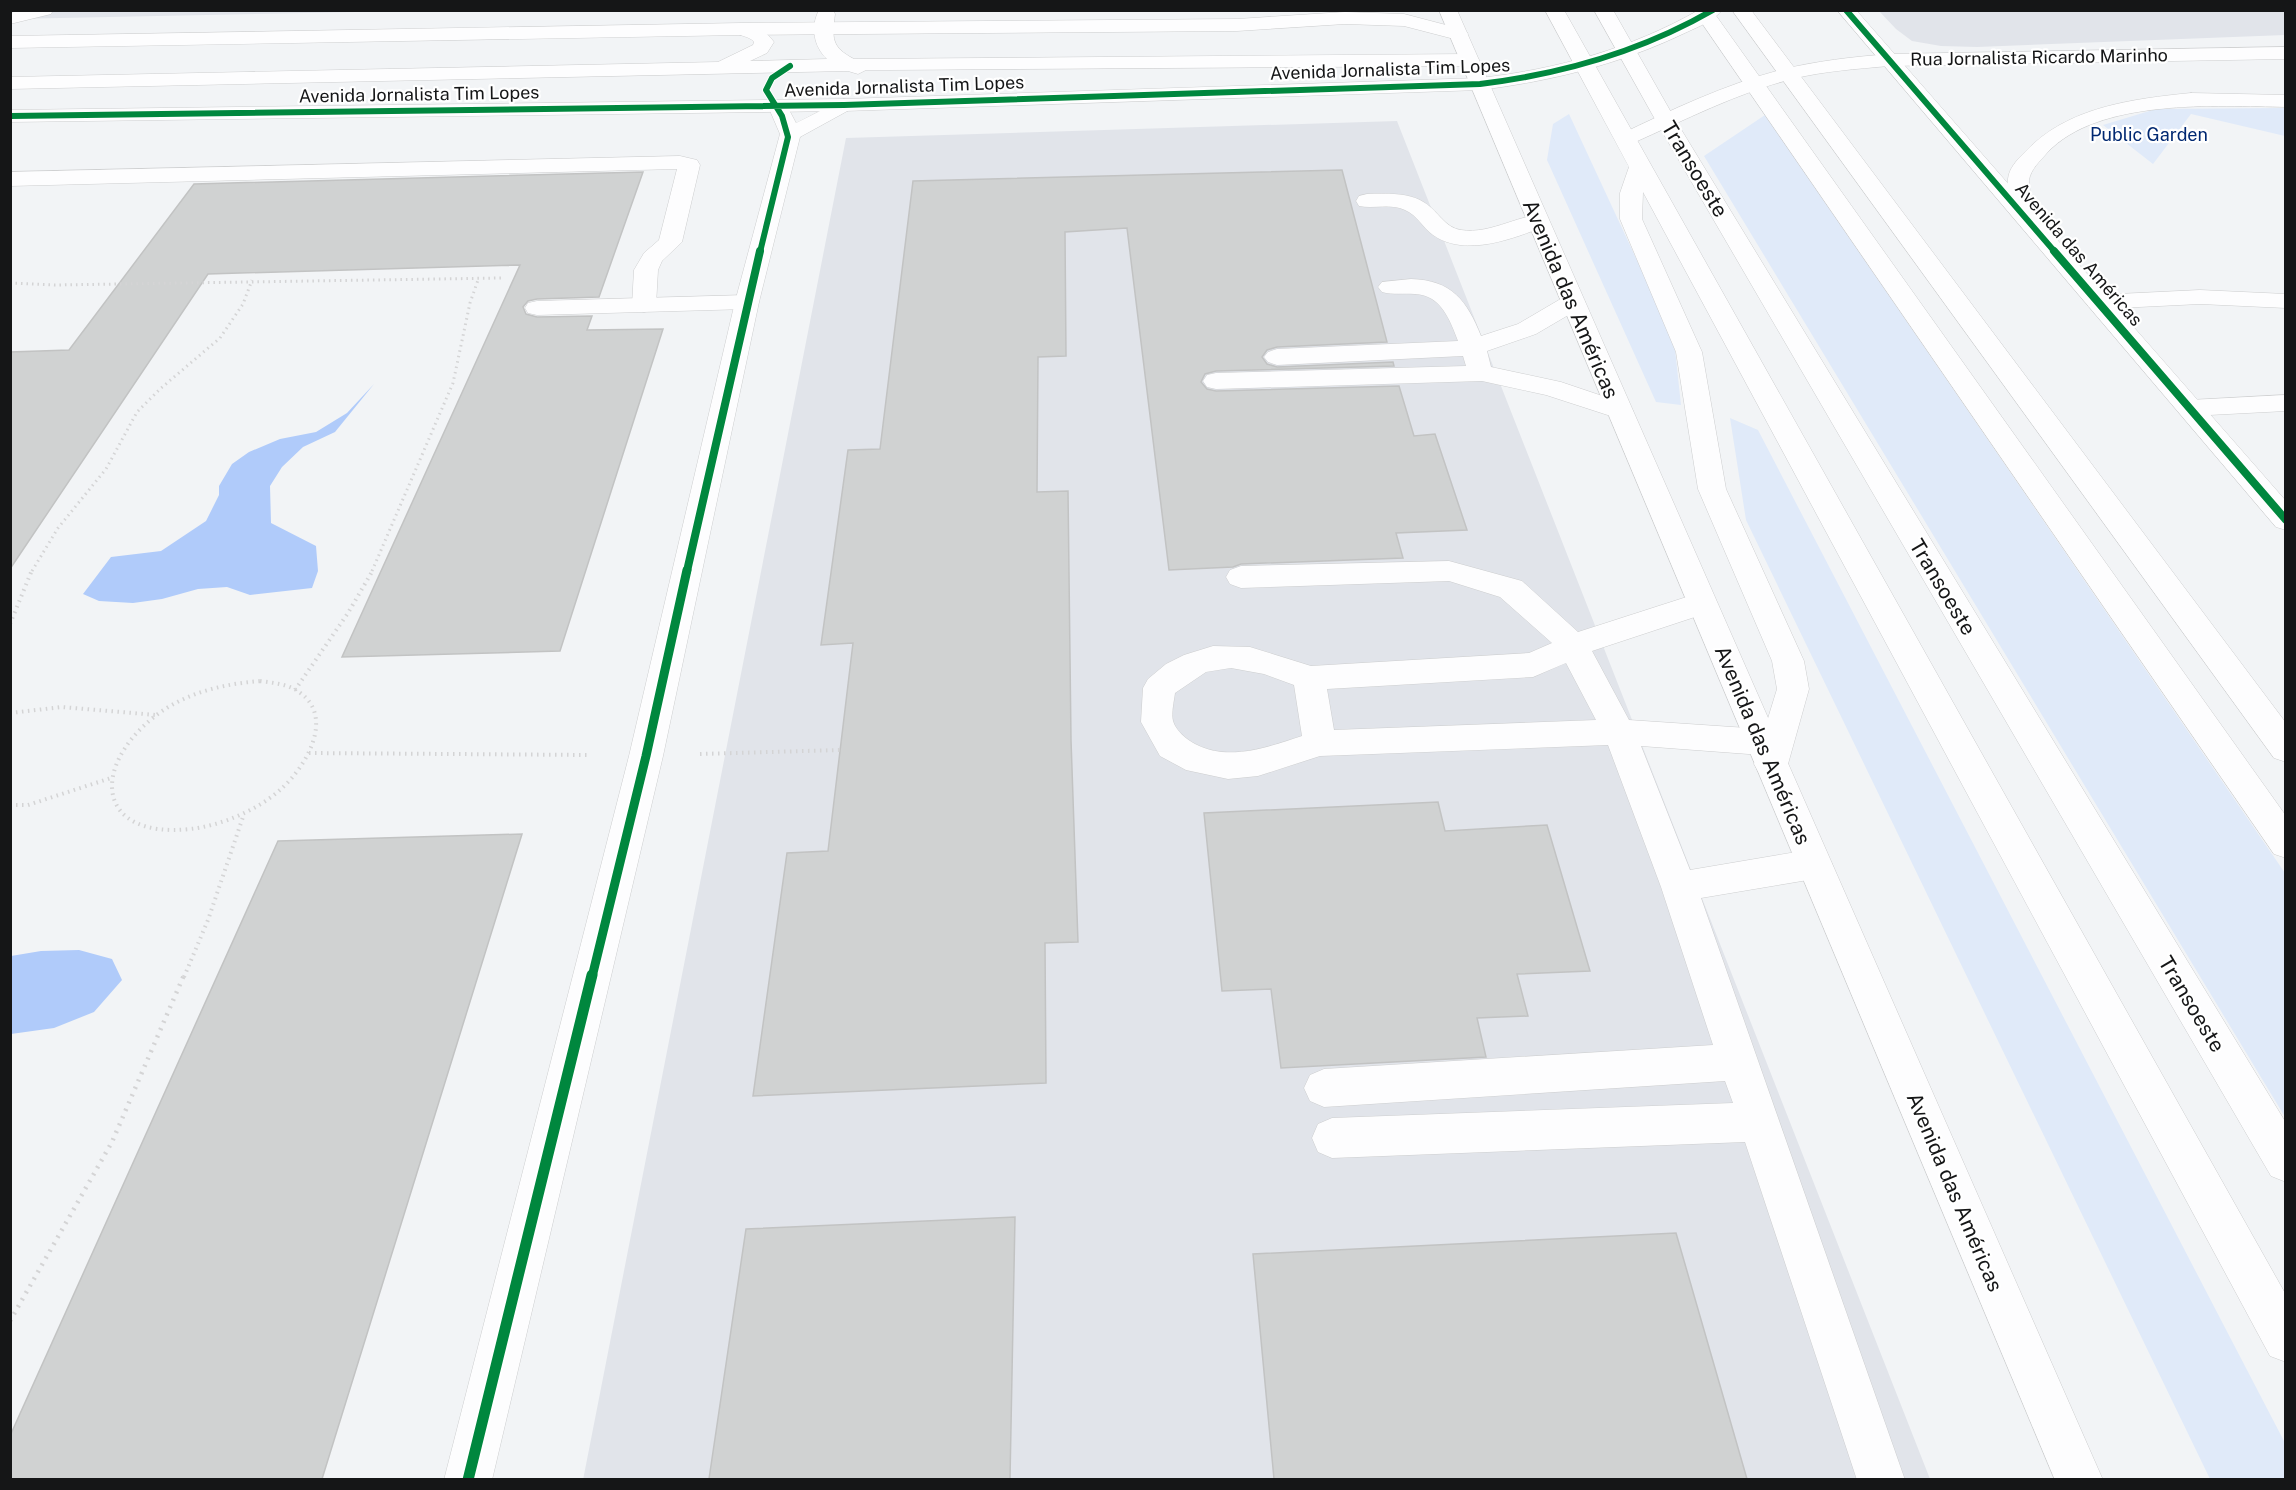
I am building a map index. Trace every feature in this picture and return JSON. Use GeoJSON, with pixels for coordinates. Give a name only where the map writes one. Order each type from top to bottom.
{"type":"FeatureCollection","features":[{"type":"Feature","properties":{"kind":"main road"},"geometry":{"type":"LineString","coordinates":[[10,19],[44,10]]}},
{"type":"Feature","properties":{"kind":"main road"},"geometry":{"type":"LineString","coordinates":[[756,10],[824,22]]}},
{"type":"Feature","properties":{"kind":"main road"},"geometry":{"type":"LineString","coordinates":[[1345,18],[1375,10]]}},
{"type":"Feature","properties":{"kind":"main road","name":"Avenida das Américas"},"geometry":{"type":"LineString","coordinates":[[1449,10],[1815,864],[2074,1477]]}},
{"type":"Feature","properties":{"kind":"main road"},"geometry":{"type":"LineString","coordinates":[[1554,10],[2286,1340]]}},
{"type":"Feature","properties":{"kind":"main road","name":"Transoeste"},"geometry":{"type":"LineString","coordinates":[[1603,10],[1666,121],[2286,1162]]}},
{"type":"Feature","properties":{"kind":"main road"},"geometry":{"type":"LineString","coordinates":[[1741,10],[2286,749]]}},
{"type":"Feature","properties":{"kind":"main road","name":"Avenida das Américas"},"geometry":{"type":"LineString","coordinates":[[1846,10],[2286,520]]}},
{"type":"Feature","properties":{"kind":"main road"},"geometry":{"type":"LineString","coordinates":[[1707,12],[1753,84],[2286,844]]}},
{"type":"Feature","properties":{"kind":"main road","name":"Avenida Jornalista Tim Lopes"},"geometry":{"type":"LineString","coordinates":[[10,116],[784,120],[844,105],[1480,84],[1522,80],[1626,51],[1656,41],[1707,12]]}},
{"type":"Feature","properties":{"kind":"main road"},"geometry":{"type":"LineString","coordinates":[[584,14],[640,13]]}},
{"type":"Feature","properties":{"kind":"main road"},"geometry":{"type":"LineString","coordinates":[[454,34],[466,26],[473,15]]}},
{"type":"Feature","properties":{"kind":"main road"},"geometry":{"type":"LineString","coordinates":[[10,42],[741,29],[824,22],[1237,25],[1297,19],[1345,18],[1404,20],[1458,34]]}},
{"type":"Feature","properties":{"kind":"main road"},"geometry":{"type":"LineString","coordinates":[[784,120],[844,105],[863,96],[874,84],[873,76],[867,71],[831,55],[823,40],[824,22]]}},
{"type":"Feature","properties":{"kind":"main road"},"geometry":{"type":"LineString","coordinates":[[719,68],[760,50],[764,42],[759,35],[741,29]]}},
{"type":"Feature","properties":{"kind":"main road","name":"Rua Jornalista Ricardo Marinho"},"geometry":{"type":"LineString","coordinates":[[1634,152],[1666,121],[1753,84],[1790,74],[1888,60],[2286,53]]}},
{"type":"Feature","properties":{"kind":"main road","name":"Avenida Jornalista Tim Lopes"},"geometry":{"type":"LineString","coordinates":[[10,83],[850,65],[1469,60]]}},
{"type":"Feature","properties":{"kind":"main road"},"geometry":{"type":"LineString","coordinates":[[1273,63],[1285,70],[1288,77],[1285,90]]}},
{"type":"Feature","properties":{"kind":"main road"},"geometry":{"type":"LineString","coordinates":[[468,1479],[646,756],[747,302],[784,120],[766,90],[768,82],[775,74],[790,66]]}},
{"type":"Feature","properties":{"kind":"main road"},"geometry":{"type":"LineString","coordinates":[[2028,220],[2019,181],[2023,166],[2046,142],[2081,121],[2144,104],[2192,99],[2286,101]]}},
{"type":"Feature","properties":{"kind":"main road"},"geometry":{"type":"LineString","coordinates":[[1634,152],[1631,219],[1689,352],[1712,489],[1788,662],[1793,689],[1767,753],[1619,732],[1320,743],[1258,763],[1228,766],[1198,762],[1172,747],[1157,722],[1159,687],[1176,672],[1210,658],[1238,655],[1275,664],[1309,678],[1533,665],[1573,646],[1702,603]]}},
{"type":"Feature","properties":{"kind":"main road"},"geometry":{"type":"LineString","coordinates":[[10,179],[680,162],[689,165],[670,242],[652,258],[646,270],[644,305]]}},
{"type":"Feature","properties":{"kind":"main road"},"geometry":{"type":"LineString","coordinates":[[1367,201],[1402,201],[1413,205],[1422,210],[1435,227],[1446,234],[1459,237],[1497,236],[1538,221]]}},
{"type":"Feature","properties":{"kind":"main road"},"geometry":{"type":"LineString","coordinates":[[1390,287],[1431,288],[1454,304],[1482,372]]}},
{"type":"Feature","properties":{"kind":"main road"},"geometry":{"type":"LineString","coordinates":[[2098,302],[2200,297],[2286,301]]}},
{"type":"Feature","properties":{"kind":"main road"},"geometry":{"type":"LineString","coordinates":[[537,308],[747,302]]}},
{"type":"Feature","properties":{"kind":"main road"},"geometry":{"type":"LineString","coordinates":[[1573,302],[1527,329],[1472,348],[1216,370],[1482,372],[1552,388],[1620,411]]}},
{"type":"Feature","properties":{"kind":"main road"},"geometry":{"type":"LineString","coordinates":[[2190,408],[2286,403]]}},
{"type":"Feature","properties":{"kind":"main road"},"geometry":{"type":"LineString","coordinates":[[1241,577],[1449,571],[1511,589],[1552,624],[1573,646],[1619,732],[1679,887],[1881,1479]]}},
{"type":"Feature","properties":{"kind":"main road"},"geometry":{"type":"LineString","coordinates":[[1309,678],[1320,743]]}},
{"type":"Feature","properties":{"kind":"main road"},"geometry":{"type":"LineString","coordinates":[[1679,887],[1815,864]]}},
{"type":"Feature","properties":{"kind":"main road"},"geometry":{"type":"LineString","coordinates":[[1323,1088],[1738,1062]]}},
{"type":"Feature","properties":{"kind":"main road"},"geometry":{"type":"LineString","coordinates":[[1332,1138],[1758,1122]]}},
{"type":"Feature","properties":{"kind":"path"},"geometry":{"type":"LineString","coordinates":[[10,283],[55,285],[252,280],[479,280],[502,278]]}},
{"type":"Feature","properties":{"kind":"path"},"geometry":{"type":"LineString","coordinates":[[10,624],[25,583],[52,536],[106,468],[142,407],[206,354],[228,332],[244,305],[252,280]]}},
{"type":"Feature","properties":{"kind":"path"},"geometry":{"type":"LineString","coordinates":[[296,690],[348,613],[380,560],[453,383],[470,303],[479,280]]}},
{"type":"Feature","properties":{"kind":"path"},"geometry":{"type":"LineString","coordinates":[[267,681],[296,690],[313,707],[317,732],[309,753],[280,790],[244,813],[203,828],[164,831],[132,823],[114,803],[111,778],[126,744],[157,715],[193,694],[231,682],[267,681]]}},
{"type":"Feature","properties":{"kind":"path"},"geometry":{"type":"LineString","coordinates":[[10,713],[62,707],[157,715]]}},
{"type":"Feature","properties":{"kind":"path"},"geometry":{"type":"LineString","coordinates":[[309,753],[646,756],[840,750]]}},
{"type":"Feature","properties":{"kind":"path"},"geometry":{"type":"LineString","coordinates":[[10,805],[28,805],[111,778]]}},
{"type":"Feature","properties":{"kind":"path"},"geometry":{"type":"LineString","coordinates":[[10,1321],[112,1142],[208,920],[244,813]]}},
{"type":"Feature","properties":{"kind":"shaded area"},"geometry":{"type":"Polygon","coordinates":[[[11,10],[406,11],[11,19],[11,10]]]}},
{"type":"Feature","properties":{"kind":"shaded area"},"geometry":{"type":"Polygon","coordinates":[[[1879,11],[2285,11],[2285,35],[1977,47],[1941,46],[1912,41],[1896,29],[1879,11]]]}},
{"type":"Feature","properties":{"kind":"shaded area"},"geometry":{"type":"Polygon","coordinates":[[[1397,121],[1930,1479],[583,1480],[846,138],[1397,121]]]}},
{"type":"Feature","properties":{"kind":"green space","name":"Public Garden"},"geometry":{"type":"Polygon","coordinates":[[[2285,108],[2285,136],[2191,114],[2153,164],[2103,125],[2156,109],[2285,108]]]}},
{"type":"Feature","properties":{"kind":"green space"},"geometry":{"type":"Polygon","coordinates":[[[1569,114],[1674,340],[1681,405],[1656,402],[1547,160],[1553,124],[1569,114]]]}},
{"type":"Feature","properties":{"kind":"green space"},"geometry":{"type":"Polygon","coordinates":[[[1765,115],[2285,873],[2285,1117],[1704,156],[1765,115]]]}},
{"type":"Feature","properties":{"kind":"green space"},"geometry":{"type":"Polygon","coordinates":[[[1730,418],[1758,430],[2285,1443],[2285,1479],[2210,1479],[1746,520],[1730,418]]]}},
{"type":"Feature","properties":{"kind":"water"},"geometry":{"type":"Polygon","coordinates":[[[374,384],[335,432],[303,447],[282,467],[270,486],[271,523],[316,546],[318,571],[312,588],[250,595],[227,587],[198,589],[162,599],[133,603],[99,601],[83,594],[111,557],[161,551],[206,521],[219,495],[219,486],[232,464],[249,452],[280,439],[316,432],[347,413],[374,384]]]}},
{"type":"Feature","properties":{"kind":"water"},"geometry":{"type":"Polygon","coordinates":[[[79,950],[112,959],[122,980],[94,1012],[54,1028],[11,1034],[11,956],[41,951],[79,950]]]}},
{"type":"Feature","properties":{"kind":"building"},"geometry":{"type":"Polygon","coordinates":[[[1342,170],[1387,342],[1277,347],[1267,350],[1262,357],[1267,364],[1277,367],[1393,362],[1394,366],[1216,371],[1205,374],[1201,382],[1207,389],[1216,391],[1399,386],[1414,436],[1435,434],[1467,530],[1396,533],[1403,558],[1241,564],[1233,567],[1169,570],[1127,228],[1065,232],[1066,356],[1038,357],[1037,492],[1068,491],[1071,740],[1078,942],[1045,943],[1046,1083],[753,1096],[787,853],[828,851],[853,643],[821,645],[848,450],[880,449],[913,181],[1342,170]]]}},
{"type":"Feature","properties":{"kind":"building"},"geometry":{"type":"Polygon","coordinates":[[[643,172],[599,297],[537,299],[528,301],[523,307],[526,314],[537,317],[592,316],[587,330],[663,329],[560,651],[342,657],[520,265],[208,274],[10,569],[10,352],[69,350],[194,184],[643,172]]]}},
{"type":"Feature","properties":{"kind":"building"},"geometry":{"type":"Polygon","coordinates":[[[1438,802],[1445,831],[1547,825],[1590,971],[1517,974],[1528,1016],[1477,1018],[1486,1057],[1281,1068],[1271,989],[1222,991],[1204,813],[1438,802]]]}},
{"type":"Feature","properties":{"kind":"building"},"geometry":{"type":"Polygon","coordinates":[[[522,834],[322,1479],[10,1479],[10,1436],[278,841],[522,834]]]}},
{"type":"Feature","properties":{"kind":"building"},"geometry":{"type":"Polygon","coordinates":[[[1015,1217],[1010,1479],[709,1479],[746,1229],[1015,1217]]]}},
{"type":"Feature","properties":{"kind":"building"},"geometry":{"type":"Polygon","coordinates":[[[1676,1233],[1747,1479],[1274,1479],[1253,1254],[1676,1233]]]}},
{"type":"Feature","properties":{"kind":"cycle path"},"geometry":{"type":"LineString","coordinates":[[10,116],[844,105],[1480,84],[1541,75],[1601,60],[1658,39],[1713,10]]}},
{"type":"Feature","properties":{"kind":"cycle path"},"geometry":{"type":"LineString","coordinates":[[1846,10],[2286,520]]}},
{"type":"Feature","properties":{"kind":"cycle path"},"geometry":{"type":"LineString","coordinates":[[468,1480],[646,756],[747,302],[787,145],[785,123],[766,90],[772,78],[790,66]]}}]}
